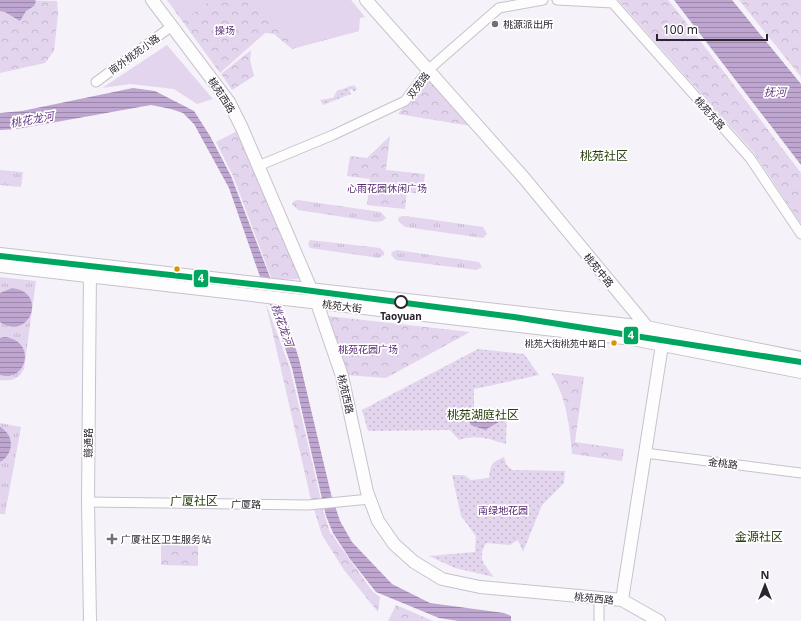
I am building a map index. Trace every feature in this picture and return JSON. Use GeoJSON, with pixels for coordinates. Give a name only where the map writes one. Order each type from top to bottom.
{"type":"FeatureCollection","features":[{"type":"Feature","properties":{"kind":"street","name":"桃苑西路"},"geometry":{"type":"LineString","coordinates":[[152,0],[229,102],[242,128],[317,303],[342,376],[370,499],[378,521],[394,544],[414,562],[442,579],[480,587],[622,600],[659,621]]}},
{"type":"Feature","properties":{"kind":"street","name":"桃苑中路"},"geometry":{"type":"LineString","coordinates":[[366,0],[524,178],[662,345]]}},
{"type":"Feature","properties":{"kind":"street","name":"双苑路"},"geometry":{"type":"LineString","coordinates":[[258,166],[333,135],[405,101],[428,70],[499,8],[543,0]]}},
{"type":"Feature","properties":{"kind":"street"},"geometry":{"type":"LineString","coordinates":[[557,0],[612,2]]}},
{"type":"Feature","properties":{"kind":"street","name":"桃苑东路"},"geometry":{"type":"LineString","coordinates":[[612,2],[750,158],[801,234]]}},
{"type":"Feature","properties":{"kind":"street","name":"南外桃苑小路"},"geometry":{"type":"LineString","coordinates":[[96,82],[172,26]]}},
{"type":"Feature","properties":{"kind":"street","name":"桃苑大街"},"geometry":{"type":"LineString","coordinates":[[0,254],[646,327],[801,358]]}},
{"type":"Feature","properties":{"kind":"street","name":"赣通路"},"geometry":{"type":"LineString","coordinates":[[90,621],[88,502],[91,264]]}},
{"type":"Feature","properties":{"kind":"street","name":"桃苑大街"},"geometry":{"type":"LineString","coordinates":[[0,266],[632,339],[801,372]]}},
{"type":"Feature","properties":{"kind":"street"},"geometry":{"type":"LineString","coordinates":[[622,600],[662,345]]}},
{"type":"Feature","properties":{"kind":"street","name":"金桃路"},"geometry":{"type":"LineString","coordinates":[[645,453],[801,473]]}},
{"type":"Feature","properties":{"kind":"street","name":"广厦路"},"geometry":{"type":"LineString","coordinates":[[88,502],[308,505],[370,499]]}},
{"type":"Feature","properties":{"kind":"street"},"geometry":{"type":"LineString","coordinates":[[599,598],[599,621]]}},
{"type":"Feature","properties":{"kind":"green space"},"geometry":{"type":"Polygon","coordinates":[[[0,0],[57,1],[58,14],[54,51],[45,63],[0,73],[0,0]]]}},
{"type":"Feature","properties":{"kind":"green space","name":"操场"},"geometry":{"type":"Polygon","coordinates":[[[167,0],[351,0],[365,17],[360,18],[359,31],[292,49],[274,34],[265,33],[220,73],[167,0]]]}},
{"type":"Feature","properties":{"kind":"green space"},"geometry":{"type":"Polygon","coordinates":[[[174,0],[211,0],[187,18],[174,0]]]}},
{"type":"Feature","properties":{"kind":"green space"},"geometry":{"type":"Polygon","coordinates":[[[256,0],[348,0],[359,13],[358,31],[296,47],[256,0]]]}},
{"type":"Feature","properties":{"kind":"green space"},"geometry":{"type":"Polygon","coordinates":[[[618,0],[668,0],[682,17],[801,173],[801,224],[754,153],[618,0]]]}},
{"type":"Feature","properties":{"kind":"green space"},"geometry":{"type":"Polygon","coordinates":[[[739,0],[801,0],[801,77],[739,0]]]}},
{"type":"Feature","properties":{"kind":"green space"},"geometry":{"type":"Polygon","coordinates":[[[167,45],[213,99],[197,104],[174,89],[130,84],[102,88],[167,45]]]}},
{"type":"Feature","properties":{"kind":"green space"},"geometry":{"type":"Polygon","coordinates":[[[251,50],[250,60],[254,76],[232,90],[221,74],[251,50]]]}},
{"type":"Feature","properties":{"kind":"green space"},"geometry":{"type":"Polygon","coordinates":[[[428,77],[471,126],[398,114],[428,77]]]}},
{"type":"Feature","properties":{"kind":"green space"},"geometry":{"type":"Polygon","coordinates":[[[354,85],[357,89],[354,92],[352,89],[349,90],[351,94],[323,105],[320,100],[333,98],[337,91],[354,85]]]}},
{"type":"Feature","properties":{"kind":"green space"},"geometry":{"type":"Polygon","coordinates":[[[239,130],[303,279],[272,280],[233,176],[216,142],[239,130]]]}},
{"type":"Feature","properties":{"kind":"green space","name":"心雨花园休闲广场"},"geometry":{"type":"Polygon","coordinates":[[[390,136],[386,170],[425,174],[422,194],[407,192],[405,209],[367,205],[370,179],[347,176],[350,156],[367,158],[390,136]]]}},
{"type":"Feature","properties":{"kind":"green space"},"geometry":{"type":"Polygon","coordinates":[[[0,170],[23,172],[21,187],[0,185],[0,170]]]}},
{"type":"Feature","properties":{"kind":"green space"},"geometry":{"type":"Polygon","coordinates":[[[298,200],[381,212],[386,218],[382,221],[376,222],[298,210],[292,204],[294,201],[298,200]]]}},
{"type":"Feature","properties":{"kind":"green space"},"geometry":{"type":"Polygon","coordinates":[[[406,216],[483,227],[487,234],[483,238],[405,227],[398,221],[399,217],[406,216]]]}},
{"type":"Feature","properties":{"kind":"green space"},"geometry":{"type":"Polygon","coordinates":[[[310,240],[380,248],[384,252],[384,255],[379,258],[310,248],[308,244],[310,240]]]}},
{"type":"Feature","properties":{"kind":"green space"},"geometry":{"type":"Polygon","coordinates":[[[397,250],[479,262],[482,267],[477,270],[396,260],[391,255],[392,252],[397,250]]]}},
{"type":"Feature","properties":{"kind":"green space"},"geometry":{"type":"Polygon","coordinates":[[[0,277],[36,281],[24,369],[17,378],[8,380],[0,380],[0,277]]]}},
{"type":"Feature","properties":{"kind":"green space"},"geometry":{"type":"Polygon","coordinates":[[[266,304],[290,368],[325,517],[330,532],[373,592],[380,597],[378,612],[344,570],[322,535],[311,500],[266,304]]]}},
{"type":"Feature","properties":{"kind":"green space","name":"桃苑花园广场"},"geometry":{"type":"Polygon","coordinates":[[[328,316],[470,332],[386,378],[346,375],[328,316]]]}},
{"type":"Feature","properties":{"kind":"green space"},"geometry":{"type":"Polygon","coordinates":[[[478,349],[524,354],[539,375],[474,389],[474,410],[507,410],[506,444],[477,437],[459,440],[450,430],[368,431],[362,410],[478,349]]]}},
{"type":"Feature","properties":{"kind":"green space"},"geometry":{"type":"Polygon","coordinates":[[[551,373],[584,377],[575,442],[624,449],[622,461],[572,454],[570,433],[564,402],[551,373]]]}},
{"type":"Feature","properties":{"kind":"green space"},"geometry":{"type":"Polygon","coordinates":[[[0,423],[21,427],[5,514],[0,514],[0,423]]]}},
{"type":"Feature","properties":{"kind":"green space","name":"南绿地花园"},"geometry":{"type":"Polygon","coordinates":[[[504,457],[506,464],[512,470],[565,471],[564,483],[542,505],[523,552],[518,540],[510,545],[486,543],[483,549],[482,557],[485,565],[494,577],[455,568],[429,556],[475,552],[476,536],[461,516],[452,475],[464,475],[471,480],[489,478],[492,464],[504,457]]]}},
{"type":"Feature","properties":{"kind":"green space"},"geometry":{"type":"Polygon","coordinates":[[[161,541],[198,541],[198,566],[161,565],[161,541]]]}},
{"type":"Feature","properties":{"kind":"green space"},"geometry":{"type":"Polygon","coordinates":[[[396,605],[433,621],[388,621],[396,605]]]}},
{"type":"Feature","properties":{"kind":"water"},"geometry":{"type":"Polygon","coordinates":[[[0,0],[36,1],[34,6],[26,11],[20,21],[5,12],[0,11],[0,0]]]}},
{"type":"Feature","properties":{"kind":"water","name":"抚河"},"geometry":{"type":"Polygon","coordinates":[[[674,0],[732,0],[801,84],[801,165],[674,0]]]}},
{"type":"Feature","properties":{"kind":"water","name":"桃花龙河"},"geometry":{"type":"Polygon","coordinates":[[[133,88],[155,91],[194,111],[210,136],[231,176],[288,324],[299,359],[331,494],[340,521],[352,542],[392,584],[430,603],[504,613],[511,616],[511,621],[458,621],[439,618],[376,592],[350,559],[333,533],[326,516],[292,368],[229,188],[194,124],[183,113],[151,105],[17,129],[0,130],[0,113],[22,111],[133,88]]]}},
{"type":"Feature","properties":{"kind":"water"},"geometry":{"type":"Polygon","coordinates":[[[12,288],[23,291],[30,298],[32,306],[31,314],[26,321],[19,326],[10,326],[0,322],[0,293],[12,288]]]}},
{"type":"Feature","properties":{"kind":"water"},"geometry":{"type":"Polygon","coordinates":[[[5,337],[15,340],[22,346],[25,353],[25,360],[22,368],[17,373],[9,376],[0,375],[0,338],[5,337]]]}},
{"type":"Feature","properties":{"kind":"water"},"geometry":{"type":"Polygon","coordinates":[[[481,411],[490,414],[493,412],[499,415],[499,422],[485,430],[471,425],[469,421],[470,417],[481,411]]]}},
{"type":"Feature","properties":{"kind":"water"},"geometry":{"type":"Polygon","coordinates":[[[0,427],[5,430],[11,444],[10,450],[5,459],[0,462],[0,427]]]}},
{"type":"Feature","properties":{"kind":"transit line","name":"4"},"geometry":{"type":"LineString","coordinates":[[0,256],[297,289],[514,317],[801,362]]}},
{"type":"Feature","properties":{"kind":"place","name":"桃源派出所"},"geometry":{"type":"Point","coordinates":[495,24]}},
{"type":"Feature","properties":{"kind":"place","name":"Taoyuan"},"geometry":{"type":"Point","coordinates":[401,302]}},
{"type":"Feature","properties":{"kind":"place","name":"桃苑大街桃苑中路口"},"geometry":{"type":"Point","coordinates":[614,343]}},
{"type":"Feature","properties":{"kind":"place","name":"广厦社区卫生服务站"},"geometry":{"type":"Point","coordinates":[112,539]}},
{"type":"Feature","properties":{"kind":"district","name":"桃苑社区"},"geometry":{"type":"Point","coordinates":[604,155]}},
{"type":"Feature","properties":{"kind":"district","name":"桃苑湖庭社区"},"geometry":{"type":"Point","coordinates":[483,414]}},
{"type":"Feature","properties":{"kind":"district","name":"广厦社区"},"geometry":{"type":"Point","coordinates":[194,500]}},
{"type":"Feature","properties":{"kind":"district","name":"金源社区"},"geometry":{"type":"Point","coordinates":[759,536]}}]}
